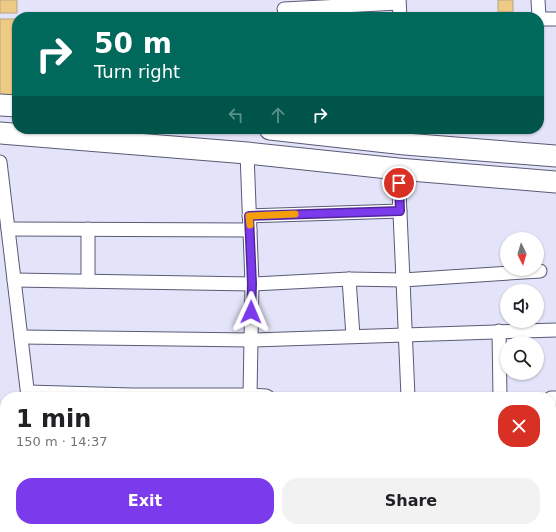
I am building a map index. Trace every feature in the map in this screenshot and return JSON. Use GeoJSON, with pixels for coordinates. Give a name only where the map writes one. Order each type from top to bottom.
{"type":"FeatureCollection","features":[{"type":"Feature","properties":{"kind":"main road"},"geometry":{"type":"LineString","coordinates":[[0,104],[12,105]]}},
{"type":"Feature","properties":{"kind":"main road"},"geometry":{"type":"LineString","coordinates":[[0,133],[12,134]]}},
{"type":"Feature","properties":{"kind":"main road"},"geometry":{"type":"LineString","coordinates":[[12,134],[247,153],[398,169],[556,182]]}},
{"type":"Feature","properties":{"kind":"main road"},"geometry":{"type":"LineString","coordinates":[[366,134],[405,136],[556,156]]}},
{"type":"Feature","properties":{"kind":"street"},"geometry":{"type":"LineString","coordinates":[[538,0],[539,12]]}},
{"type":"Feature","properties":{"kind":"street"},"geometry":{"type":"LineString","coordinates":[[284,9],[399,2],[400,12]]}},
{"type":"Feature","properties":{"kind":"street"},"geometry":{"type":"LineString","coordinates":[[544,18],[556,19]]}},
{"type":"Feature","properties":{"kind":"street"},"geometry":{"type":"LineString","coordinates":[[247,153],[252,284],[250,392]]}},
{"type":"Feature","properties":{"kind":"street"},"geometry":{"type":"LineString","coordinates":[[0,162],[28,392]]}},
{"type":"Feature","properties":{"kind":"street"},"geometry":{"type":"LineString","coordinates":[[398,169],[408,392]]}},
{"type":"Feature","properties":{"kind":"street"},"geometry":{"type":"LineString","coordinates":[[249,216],[400,211]]}},
{"type":"Feature","properties":{"kind":"street"},"geometry":{"type":"LineString","coordinates":[[8,229],[250,230]]}},
{"type":"Feature","properties":{"kind":"street"},"geometry":{"type":"LineString","coordinates":[[88,229],[88,281]]}},
{"type":"Feature","properties":{"kind":"street"},"geometry":{"type":"LineString","coordinates":[[14,280],[252,284],[349,279],[403,280],[500,274]]}},
{"type":"Feature","properties":{"kind":"street"},"geometry":{"type":"LineString","coordinates":[[349,279],[353,336]]}},
{"type":"Feature","properties":{"kind":"street"},"geometry":{"type":"LineString","coordinates":[[21,337],[251,340],[556,330]]}},
{"type":"Feature","properties":{"kind":"street"},"geometry":{"type":"LineString","coordinates":[[500,331],[500,392]]}},
{"type":"Feature","properties":{"kind":"building"},"geometry":{"type":"Polygon","coordinates":[[[0,0],[17,0],[17,12],[0,13],[0,0]]]}},
{"type":"Feature","properties":{"kind":"building"},"geometry":{"type":"Polygon","coordinates":[[[498,0],[513,0],[513,12],[498,12],[498,0]]]}},
{"type":"Feature","properties":{"kind":"building"},"geometry":{"type":"Polygon","coordinates":[[[351,9],[365,9],[365,12],[351,12],[351,9]]]}},
{"type":"Feature","properties":{"kind":"building"},"geometry":{"type":"Polygon","coordinates":[[[0,19],[12,19],[12,99],[0,96],[0,19]]]}},
{"type":"Feature","properties":{"kind":"slow traffic"},"geometry":{"type":"LineString","coordinates":[[250,225],[249,216],[295,214]]}},
{"type":"Feature","properties":{"kind":"route"},"geometry":{"type":"LineString","coordinates":[[251,312],[252,284],[249,216],[400,211],[399,183]]}}]}
